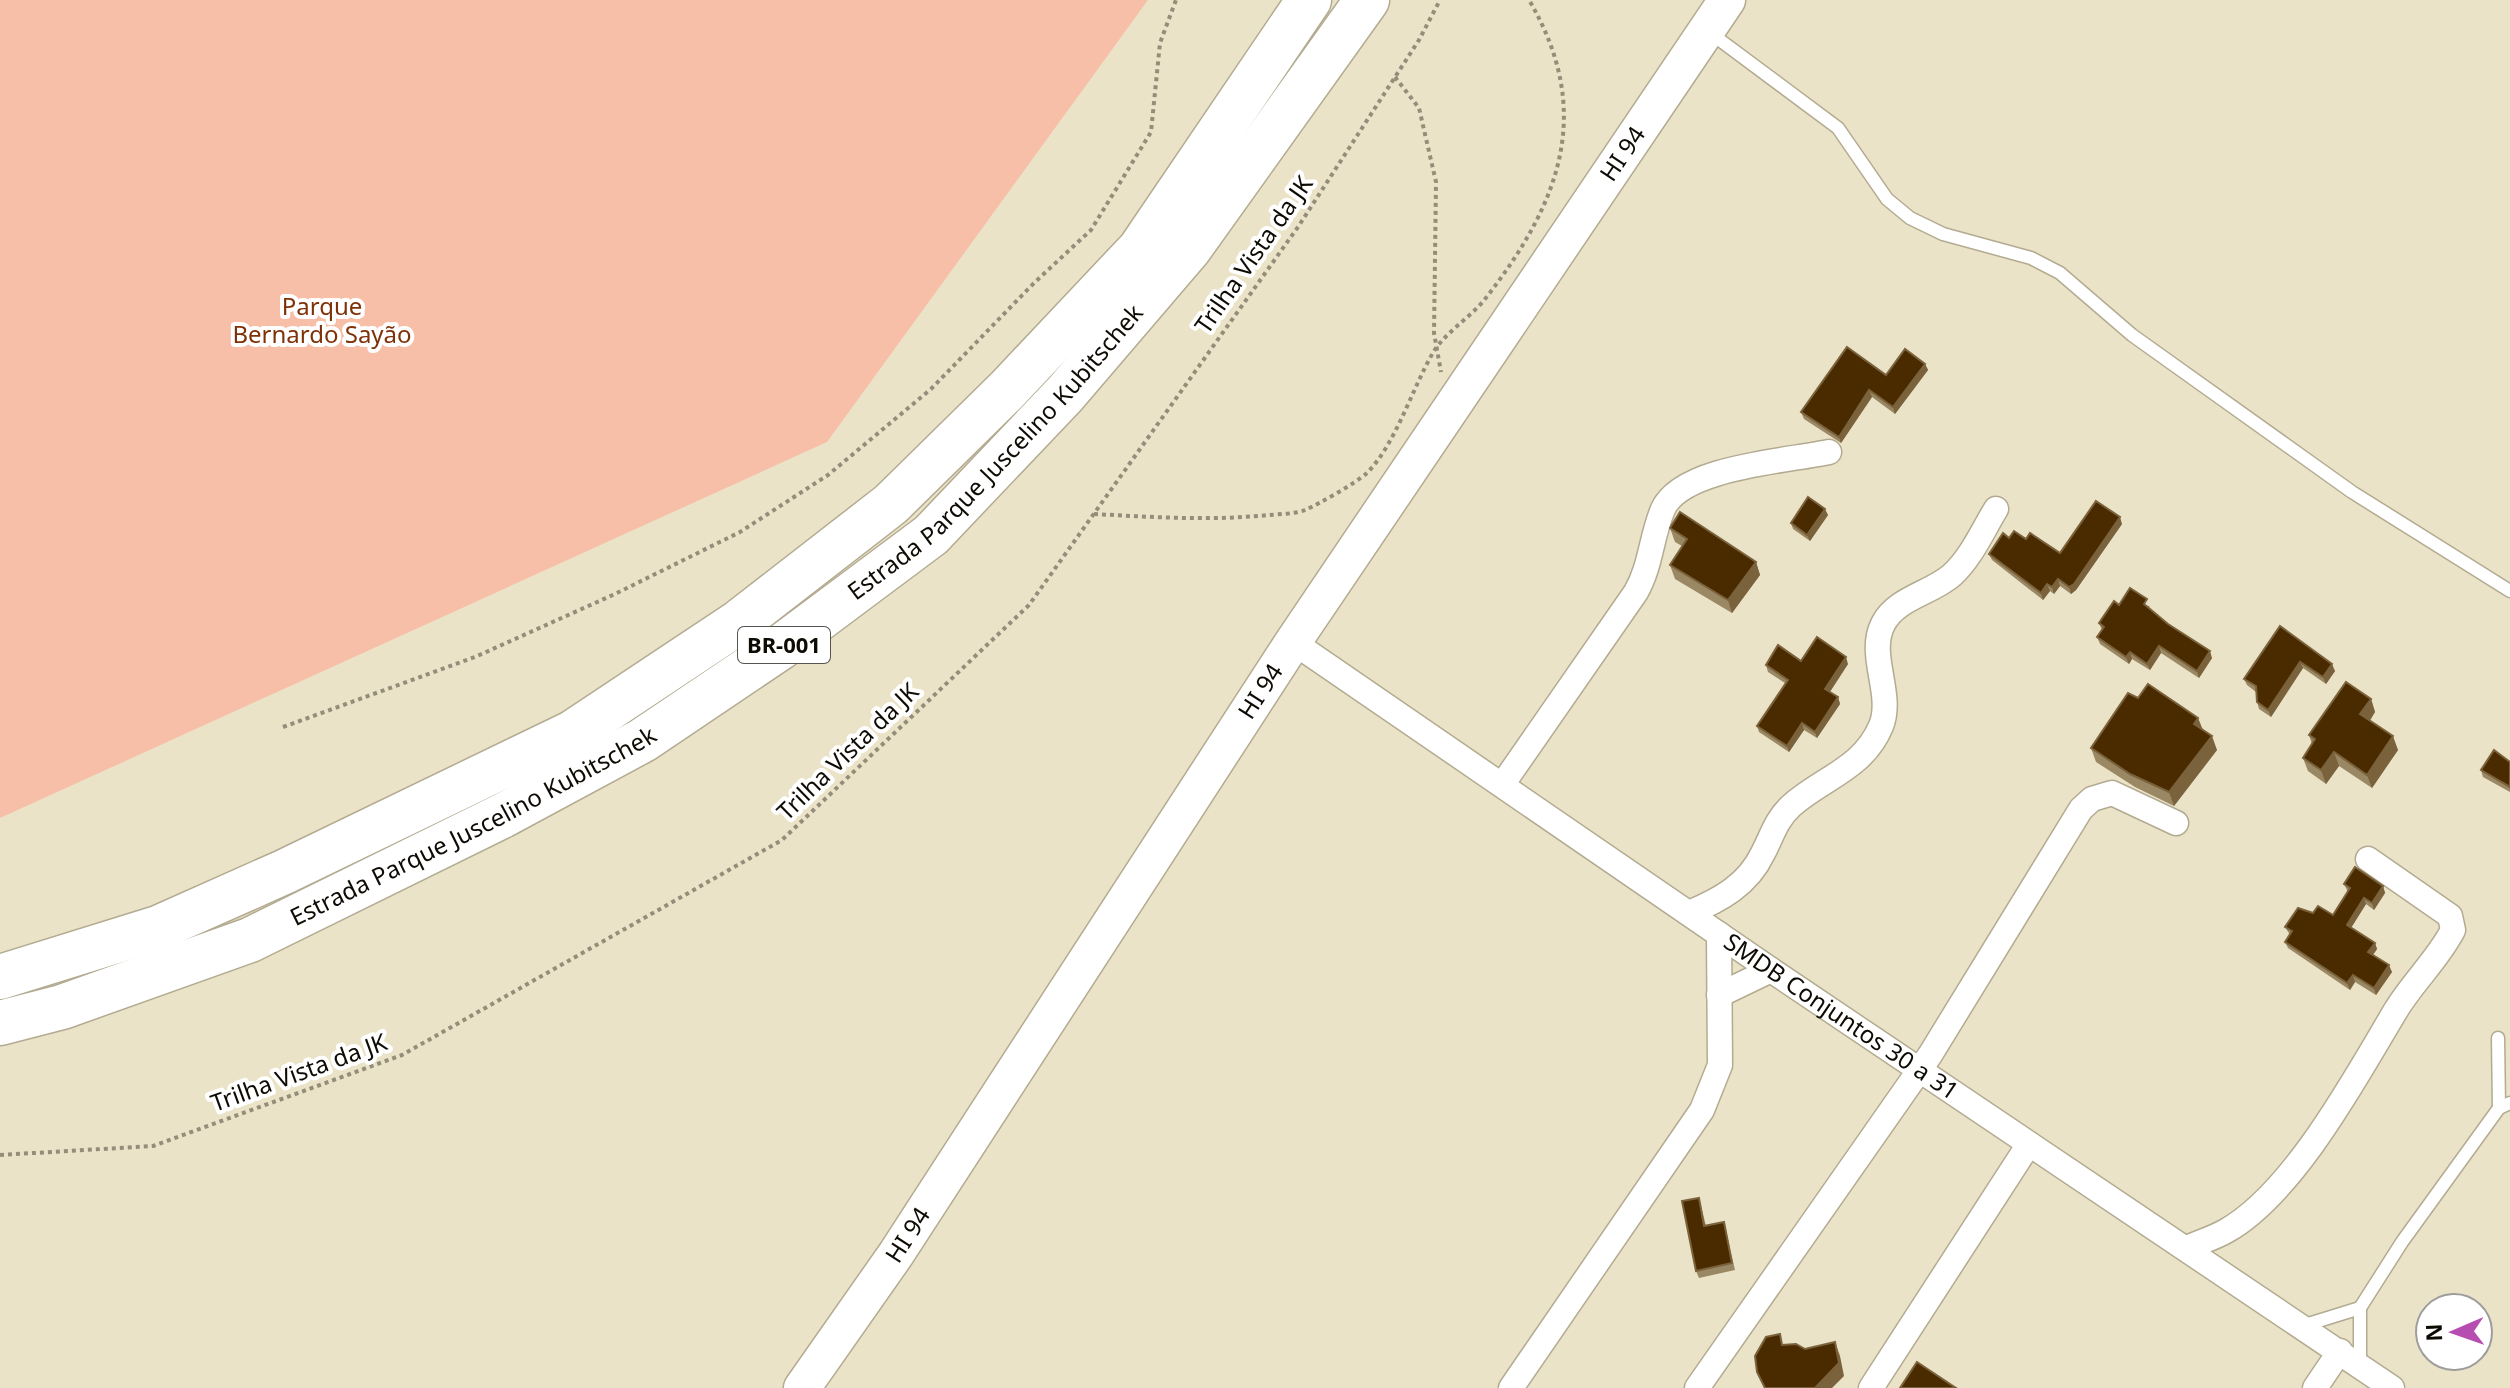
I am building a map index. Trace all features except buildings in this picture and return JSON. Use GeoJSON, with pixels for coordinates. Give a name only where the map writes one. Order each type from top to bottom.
{"type":"FeatureCollection","features":[{"type":"Feature","properties":{"kind":"highway","name":"Estrada Parque Juscelino Kubitschek"},"geometry":{"type":"LineString","coordinates":[[0,977],[158,928],[284,872],[572,733],[739,622],[891,504],[1007,390],[1140,249],[1309,0]]}},
{"type":"Feature","properties":{"kind":"highway","name":"Estrada Parque Juscelino Kubitschek"},"geometry":{"type":"LineString","coordinates":[[0,1023],[62,1007],[250,940],[502,816],[643,740],[781,647],[931,535],[1065,394],[1189,249],[1367,0]]}},
{"type":"Feature","properties":{"kind":"street","name":"HI 94"},"geometry":{"type":"LineString","coordinates":[[802,1388],[896,1254],[1293,642],[1727,0]]}},
{"type":"Feature","properties":{"kind":"street"},"geometry":{"type":"LineString","coordinates":[[1502,785],[1636,592],[1646,575],[1663,509],[1676,491],[1697,478],[1829,452]]}},
{"type":"Feature","properties":{"kind":"street"},"geometry":{"type":"LineString","coordinates":[[1689,913],[1723,898],[1748,877],[1763,854],[1773,828],[1792,806],[1858,761],[1882,724],[1884,698],[1878,644],[1882,625],[1890,613],[1953,575],[1996,509]]}},
{"type":"Feature","properties":{"kind":"street","name":"SMDB Conjuntos 30 a 31"},"geometry":{"type":"LineString","coordinates":[[1293,642],[1919,1071],[2392,1388]]}},
{"type":"Feature","properties":{"kind":"street"},"geometry":{"type":"LineString","coordinates":[[1697,1388],[1919,1071],[2081,809],[2092,799],[2112,793],[2176,823]]}},
{"type":"Feature","properties":{"kind":"street"},"geometry":{"type":"LineString","coordinates":[[2187,1248],[2227,1230],[2253,1211],[2300,1158],[2355,1084],[2397,1009],[2453,930],[2450,916],[2368,859]]}},
{"type":"Feature","properties":{"kind":"street"},"geometry":{"type":"LineString","coordinates":[[1511,1388],[1702,1110],[1720,1065],[1719,934]]}},
{"type":"Feature","properties":{"kind":"street"},"geometry":{"type":"LineString","coordinates":[[1719,995],[1771,970]]}},
{"type":"Feature","properties":{"kind":"street"},"geometry":{"type":"LineString","coordinates":[[1871,1388],[2029,1144]]}},
{"type":"Feature","properties":{"kind":"street"},"geometry":{"type":"LineString","coordinates":[[2315,1388],[2350,1358]]}},
{"type":"Feature","properties":{"kind":"lane"},"geometry":{"type":"LineString","coordinates":[[1706,30],[1838,128],[1887,199],[1910,218],[1943,234],[2031,258],[2060,273],[2132,335],[2352,492],[2510,591]]}},
{"type":"Feature","properties":{"kind":"lane"},"geometry":{"type":"LineString","coordinates":[[2350,1358],[2360,1308],[2402,1242],[2505,1105],[2498,1038]]}},
{"type":"Feature","properties":{"kind":"lane"},"geometry":{"type":"LineString","coordinates":[[2302,1326],[2360,1308]]}},
{"type":"Feature","properties":{"kind":"path"},"geometry":{"type":"LineString","coordinates":[[283,727],[475,657],[615,594],[740,532],[828,475],[931,389],[1034,283],[1091,230],[1151,132],[1160,43],[1176,0]]}},
{"type":"Feature","properties":{"kind":"path","name":"Trilha Vista da JK"},"geometry":{"type":"LineString","coordinates":[[0,1155],[153,1146],[402,1055],[782,840],[1029,605],[1298,227],[1395,77],[1440,0]]}},
{"type":"Feature","properties":{"kind":"path"},"geometry":{"type":"LineString","coordinates":[[1094,514],[1225,520],[1303,511],[1366,473],[1391,436],[1410,394],[1437,347],[1484,300],[1541,215],[1560,168],[1563,83],[1544,26],[1529,0]]}},
{"type":"Feature","properties":{"kind":"path"},"geometry":{"type":"LineString","coordinates":[[1395,77],[1419,108],[1436,182],[1437,347],[1448,413]]}},
{"type":"Feature","properties":{"kind":"green space","name":"Parque Bernardo Sayão"},"geometry":{"type":"Polygon","coordinates":[[[0,0],[1148,0],[827,442],[0,818],[0,0]]]}}]}
